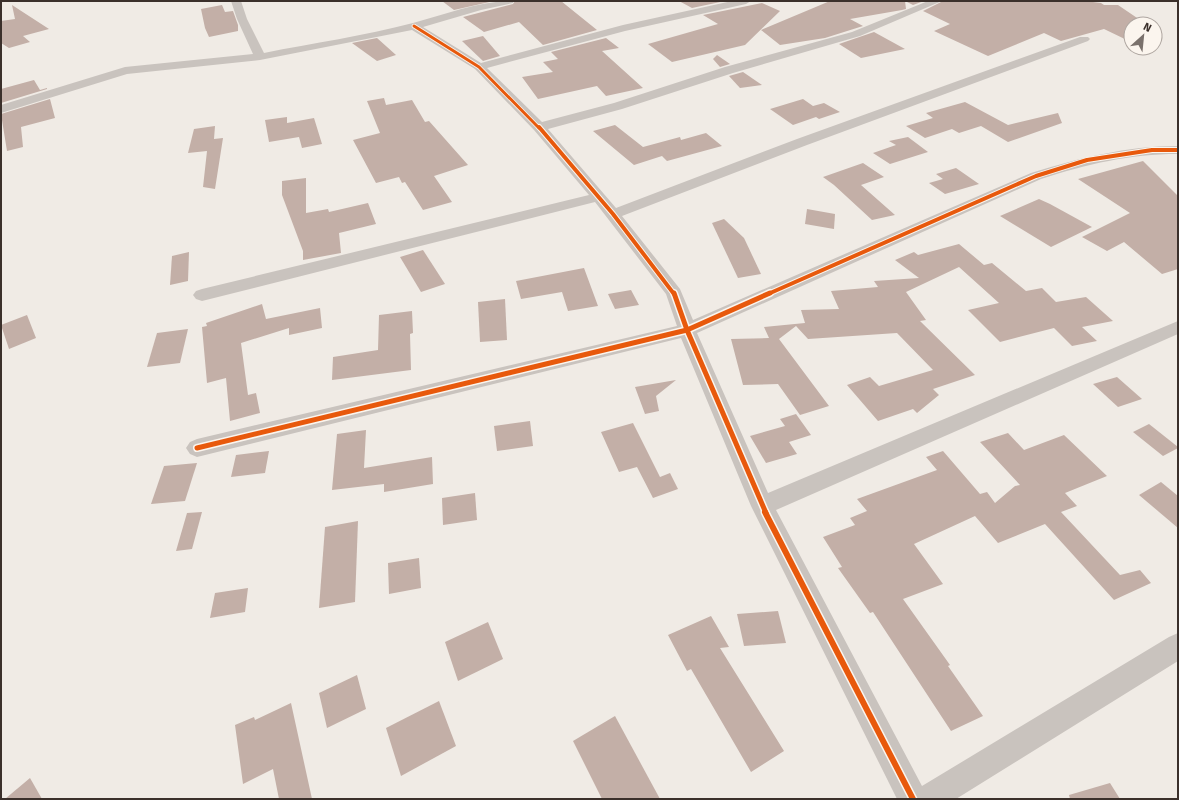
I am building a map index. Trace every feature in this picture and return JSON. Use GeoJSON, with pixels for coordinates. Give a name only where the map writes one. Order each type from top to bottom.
{"type":"FeatureCollection","features":[{"type":"Feature","properties":{"kind":"street"},"geometry":{"type":"LineString","coordinates":[[236,1],[242,19],[260,57]]}},
{"type":"Feature","properties":{"kind":"street"},"geometry":{"type":"LineString","coordinates":[[1,109],[125,72],[145,68],[260,57],[414,26],[479,7],[509,1]]}},
{"type":"Feature","properties":{"kind":"street"},"geometry":{"type":"LineString","coordinates":[[479,67],[623,28],[746,1]]}},
{"type":"Feature","properties":{"kind":"street"},"geometry":{"type":"LineString","coordinates":[[539,127],[618,106],[729,70],[856,34],[937,1]]}},
{"type":"Feature","properties":{"kind":"street"},"geometry":{"type":"LineString","coordinates":[[414,26],[479,67],[539,127],[613,214],[674,293],[687,330],[762,506],[913,799]]}},
{"type":"Feature","properties":{"kind":"street"},"geometry":{"type":"LineString","coordinates":[[613,214],[809,139],[1084,40]]}},
{"type":"Feature","properties":{"kind":"street"},"geometry":{"type":"LineString","coordinates":[[197,448],[687,330],[1036,176],[1087,160],[1152,150],[1178,150]]}},
{"type":"Feature","properties":{"kind":"street"},"geometry":{"type":"LineString","coordinates":[[202,295],[597,197]]}},
{"type":"Feature","properties":{"kind":"street"},"geometry":{"type":"LineString","coordinates":[[762,506],[1178,327]]}},
{"type":"Feature","properties":{"kind":"street"},"geometry":{"type":"LineString","coordinates":[[928,799],[1178,646]]}},
{"type":"Feature","properties":{"kind":"building"},"geometry":{"type":"Polygon","coordinates":[[[442,1],[494,1],[454,10],[442,1]]]}},
{"type":"Feature","properties":{"kind":"building"},"geometry":{"type":"Polygon","coordinates":[[[515,1],[561,1],[597,30],[543,45],[519,22],[484,32],[463,17],[513,4],[515,1]]]}},
{"type":"Feature","properties":{"kind":"building"},"geometry":{"type":"Polygon","coordinates":[[[679,1],[725,1],[692,8],[679,1]]]}},
{"type":"Feature","properties":{"kind":"building"},"geometry":{"type":"Polygon","coordinates":[[[830,1],[905,1],[906,9],[850,19],[863,26],[825,38],[780,45],[761,30],[830,1]]]}},
{"type":"Feature","properties":{"kind":"building"},"geometry":{"type":"Polygon","coordinates":[[[905,1],[924,1],[913,5],[905,1]]]}},
{"type":"Feature","properties":{"kind":"building"},"geometry":{"type":"Polygon","coordinates":[[[943,1],[1085,1],[1101,3],[1104,5],[1118,5],[1134,16],[1123,16],[1123,38],[1104,29],[1061,41],[1044,33],[988,56],[934,31],[950,24],[923,11],[943,1]]]}},
{"type":"Feature","properties":{"kind":"building"},"geometry":{"type":"Polygon","coordinates":[[[762,3],[780,11],[745,45],[672,62],[648,44],[718,24],[703,15],[762,3]]]}},
{"type":"Feature","properties":{"kind":"building"},"geometry":{"type":"Polygon","coordinates":[[[12,5],[49,29],[23,36],[30,42],[9,48],[1,43],[1,21],[15,19],[12,5]]]}},
{"type":"Feature","properties":{"kind":"building"},"geometry":{"type":"Polygon","coordinates":[[[222,5],[225,12],[233,11],[238,25],[238,31],[209,37],[205,28],[201,9],[222,5]]]}},
{"type":"Feature","properties":{"kind":"building"},"geometry":{"type":"Polygon","coordinates":[[[874,32],[905,49],[861,58],[839,44],[874,32]]]}},
{"type":"Feature","properties":{"kind":"building"},"geometry":{"type":"Polygon","coordinates":[[[483,36],[500,56],[483,61],[462,41],[483,36]]]}},
{"type":"Feature","properties":{"kind":"building"},"geometry":{"type":"Polygon","coordinates":[[[377,38],[396,55],[377,61],[352,43],[377,38]]]}},
{"type":"Feature","properties":{"kind":"building"},"geometry":{"type":"Polygon","coordinates":[[[606,38],[619,48],[602,51],[643,88],[606,96],[597,86],[538,99],[522,77],[553,72],[543,62],[558,59],[551,52],[606,38]]]}},
{"type":"Feature","properties":{"kind":"building"},"geometry":{"type":"Polygon","coordinates":[[[717,55],[730,64],[720,67],[713,59],[717,55]]]}},
{"type":"Feature","properties":{"kind":"building"},"geometry":{"type":"Polygon","coordinates":[[[743,72],[762,85],[740,88],[729,76],[743,72]]]}},
{"type":"Feature","properties":{"kind":"building"},"geometry":{"type":"Polygon","coordinates":[[[34,80],[40,90],[47,89],[1,103],[1,89],[34,80]]]}},
{"type":"Feature","properties":{"kind":"building"},"geometry":{"type":"Polygon","coordinates":[[[384,98],[386,105],[412,100],[425,122],[429,121],[468,165],[434,176],[452,202],[423,210],[405,182],[402,183],[399,177],[376,183],[353,140],[380,133],[367,101],[384,98]]]}},
{"type":"Feature","properties":{"kind":"building"},"geometry":{"type":"Polygon","coordinates":[[[50,99],[55,118],[21,127],[23,147],[7,151],[1,114],[50,99]]]}},
{"type":"Feature","properties":{"kind":"building"},"geometry":{"type":"Polygon","coordinates":[[[803,99],[813,106],[824,103],[840,112],[819,119],[816,117],[793,125],[770,109],[803,99]]]}},
{"type":"Feature","properties":{"kind":"building"},"geometry":{"type":"Polygon","coordinates":[[[965,102],[1008,125],[1058,113],[1062,123],[1008,142],[981,126],[959,133],[952,129],[925,138],[906,126],[933,118],[926,113],[965,102]]]}},
{"type":"Feature","properties":{"kind":"building"},"geometry":{"type":"Polygon","coordinates":[[[287,117],[287,123],[314,118],[322,144],[302,148],[299,137],[269,142],[265,120],[287,117]]]}},
{"type":"Feature","properties":{"kind":"building"},"geometry":{"type":"Polygon","coordinates":[[[615,125],[643,147],[680,137],[681,140],[706,133],[722,146],[667,161],[662,156],[634,165],[593,131],[615,125]]]}},
{"type":"Feature","properties":{"kind":"building"},"geometry":{"type":"Polygon","coordinates":[[[215,126],[214,139],[223,138],[215,189],[203,187],[207,151],[188,153],[194,129],[215,126]]]}},
{"type":"Feature","properties":{"kind":"building"},"geometry":{"type":"Polygon","coordinates":[[[908,137],[928,152],[890,164],[873,153],[896,145],[889,141],[908,137]]]}},
{"type":"Feature","properties":{"kind":"building"},"geometry":{"type":"Polygon","coordinates":[[[1143,161],[1178,196],[1178,269],[1162,274],[1124,242],[1107,251],[1082,237],[1130,213],[1078,179],[1143,161]]]}},
{"type":"Feature","properties":{"kind":"building"},"geometry":{"type":"Polygon","coordinates":[[[863,163],[884,177],[861,185],[895,215],[872,220],[834,185],[823,177],[863,163]]]}},
{"type":"Feature","properties":{"kind":"building"},"geometry":{"type":"Polygon","coordinates":[[[956,168],[979,184],[945,194],[929,183],[943,179],[936,174],[956,168]]]}},
{"type":"Feature","properties":{"kind":"building"},"geometry":{"type":"Polygon","coordinates":[[[306,178],[306,213],[328,209],[329,212],[368,203],[376,224],[339,233],[341,253],[303,260],[303,251],[282,195],[282,181],[306,178]]]}},
{"type":"Feature","properties":{"kind":"building"},"geometry":{"type":"Polygon","coordinates":[[[1039,199],[1092,227],[1051,247],[1000,216],[1039,199]]]}},
{"type":"Feature","properties":{"kind":"building"},"geometry":{"type":"Polygon","coordinates":[[[807,209],[835,214],[834,229],[805,224],[807,209]]]}},
{"type":"Feature","properties":{"kind":"building"},"geometry":{"type":"Polygon","coordinates":[[[724,219],[744,238],[761,274],[738,278],[712,223],[724,219]]]}},
{"type":"Feature","properties":{"kind":"building"},"geometry":{"type":"Polygon","coordinates":[[[959,244],[984,265],[992,263],[1026,291],[1042,288],[1056,302],[1086,297],[1113,321],[1082,327],[1097,341],[1072,346],[1054,328],[1000,342],[968,310],[999,303],[959,267],[906,292],[926,320],[920,321],[975,375],[933,389],[939,395],[917,413],[913,409],[878,421],[847,385],[870,377],[879,386],[933,370],[897,333],[808,339],[796,326],[779,339],[829,406],[800,415],[778,384],[743,385],[731,339],[769,338],[764,327],[805,323],[801,310],[839,309],[831,291],[878,287],[874,281],[919,278],[895,260],[914,252],[918,255],[959,244]]]}},
{"type":"Feature","properties":{"kind":"building"},"geometry":{"type":"Polygon","coordinates":[[[423,250],[445,284],[421,292],[400,257],[423,250]]]}},
{"type":"Feature","properties":{"kind":"building"},"geometry":{"type":"Polygon","coordinates":[[[189,252],[188,281],[170,285],[172,256],[189,252]]]}},
{"type":"Feature","properties":{"kind":"building"},"geometry":{"type":"Polygon","coordinates":[[[584,268],[598,306],[568,311],[562,292],[521,299],[516,281],[584,268]]]}},
{"type":"Feature","properties":{"kind":"building"},"geometry":{"type":"Polygon","coordinates":[[[631,290],[639,305],[615,309],[608,294],[631,290]]]}},
{"type":"Feature","properties":{"kind":"building"},"geometry":{"type":"Polygon","coordinates":[[[505,299],[507,340],[480,342],[478,302],[505,299]]]}},
{"type":"Feature","properties":{"kind":"building"},"geometry":{"type":"Polygon","coordinates":[[[262,304],[266,319],[320,308],[322,328],[289,335],[289,328],[241,343],[248,395],[256,393],[260,413],[230,421],[226,378],[207,383],[202,327],[207,326],[206,323],[262,304]]]}},
{"type":"Feature","properties":{"kind":"building"},"geometry":{"type":"Polygon","coordinates":[[[412,311],[413,333],[410,334],[411,370],[332,380],[333,357],[378,350],[379,315],[412,311]]]}},
{"type":"Feature","properties":{"kind":"building"},"geometry":{"type":"Polygon","coordinates":[[[27,315],[36,338],[9,349],[1,325],[27,315]]]}},
{"type":"Feature","properties":{"kind":"building"},"geometry":{"type":"Polygon","coordinates":[[[188,329],[180,363],[147,367],[157,333],[188,329]]]}},
{"type":"Feature","properties":{"kind":"building"},"geometry":{"type":"Polygon","coordinates":[[[1117,377],[1142,399],[1118,407],[1093,384],[1117,377]]]}},
{"type":"Feature","properties":{"kind":"building"},"geometry":{"type":"Polygon","coordinates":[[[676,380],[656,396],[659,411],[645,414],[635,387],[676,380]]]}},
{"type":"Feature","properties":{"kind":"building"},"geometry":{"type":"Polygon","coordinates":[[[796,414],[811,435],[789,442],[797,454],[766,463],[750,436],[785,426],[780,419],[796,414]]]}},
{"type":"Feature","properties":{"kind":"building"},"geometry":{"type":"Polygon","coordinates":[[[530,421],[533,446],[497,451],[494,426],[530,421]]]}},
{"type":"Feature","properties":{"kind":"building"},"geometry":{"type":"Polygon","coordinates":[[[633,423],[660,477],[670,473],[678,489],[653,498],[637,467],[619,472],[601,432],[633,423]]]}},
{"type":"Feature","properties":{"kind":"building"},"geometry":{"type":"Polygon","coordinates":[[[1149,424],[1178,448],[1163,456],[1133,432],[1149,424]]]}},
{"type":"Feature","properties":{"kind":"building"},"geometry":{"type":"Polygon","coordinates":[[[366,430],[364,468],[432,457],[433,484],[384,492],[384,484],[332,490],[337,434],[366,430]]]}},
{"type":"Feature","properties":{"kind":"building"},"geometry":{"type":"Polygon","coordinates":[[[1008,433],[1024,450],[1064,435],[1107,476],[1065,493],[1077,506],[1061,512],[1120,575],[1140,570],[1151,583],[1114,600],[1045,524],[998,543],[975,516],[914,544],[943,584],[903,599],[950,665],[948,666],[983,716],[951,731],[873,612],[870,613],[838,568],[842,567],[823,537],[855,525],[850,518],[867,511],[857,499],[937,470],[926,457],[943,451],[980,494],[987,492],[995,503],[1015,486],[1020,485],[980,442],[1008,433]]]}},
{"type":"Feature","properties":{"kind":"building"},"geometry":{"type":"Polygon","coordinates":[[[269,451],[265,473],[231,477],[236,455],[269,451]]]}},
{"type":"Feature","properties":{"kind":"building"},"geometry":{"type":"Polygon","coordinates":[[[197,463],[185,501],[151,504],[164,466],[197,463]]]}},
{"type":"Feature","properties":{"kind":"building"},"geometry":{"type":"Polygon","coordinates":[[[1161,482],[1178,496],[1178,528],[1139,495],[1161,482]]]}},
{"type":"Feature","properties":{"kind":"building"},"geometry":{"type":"Polygon","coordinates":[[[475,493],[477,520],[443,525],[442,498],[475,493]]]}},
{"type":"Feature","properties":{"kind":"building"},"geometry":{"type":"Polygon","coordinates":[[[202,512],[192,549],[176,551],[187,513],[202,512]]]}},
{"type":"Feature","properties":{"kind":"building"},"geometry":{"type":"Polygon","coordinates":[[[358,521],[355,602],[319,608],[325,527],[358,521]]]}},
{"type":"Feature","properties":{"kind":"building"},"geometry":{"type":"Polygon","coordinates":[[[419,558],[421,588],[389,594],[388,563],[419,558]]]}},
{"type":"Feature","properties":{"kind":"building"},"geometry":{"type":"Polygon","coordinates":[[[248,588],[245,612],[210,618],[215,593],[248,588]]]}},
{"type":"Feature","properties":{"kind":"building"},"geometry":{"type":"Polygon","coordinates":[[[778,611],[786,643],[744,646],[737,614],[778,611]]]}},
{"type":"Feature","properties":{"kind":"building"},"geometry":{"type":"Polygon","coordinates":[[[711,616],[729,647],[720,648],[784,751],[751,772],[691,669],[687,671],[668,635],[711,616]]]}},
{"type":"Feature","properties":{"kind":"building"},"geometry":{"type":"Polygon","coordinates":[[[488,622],[503,659],[458,681],[445,642],[488,622]]]}},
{"type":"Feature","properties":{"kind":"building"},"geometry":{"type":"Polygon","coordinates":[[[357,675],[366,709],[327,728],[319,693],[357,675]]]}},
{"type":"Feature","properties":{"kind":"building"},"geometry":{"type":"Polygon","coordinates":[[[439,701],[456,746],[401,776],[386,728],[439,701]]]}},
{"type":"Feature","properties":{"kind":"building"},"geometry":{"type":"Polygon","coordinates":[[[291,703],[312,799],[279,799],[273,769],[243,784],[235,725],[254,717],[255,720],[291,703]]]}},
{"type":"Feature","properties":{"kind":"building"},"geometry":{"type":"Polygon","coordinates":[[[615,716],[660,799],[602,799],[573,741],[615,716]]]}},
{"type":"Feature","properties":{"kind":"building"},"geometry":{"type":"Polygon","coordinates":[[[30,778],[42,799],[5,799],[30,778]]]}},
{"type":"Feature","properties":{"kind":"building"},"geometry":{"type":"Polygon","coordinates":[[[1110,783],[1120,799],[1070,799],[1069,795],[1110,783]]]}},
{"type":"Feature","properties":{"kind":"cycle path"},"geometry":{"type":"LineString","coordinates":[[414,26],[479,67],[539,127],[613,214],[674,293],[687,330],[762,506],[913,799]]}},
{"type":"Feature","properties":{"kind":"cycle path"},"geometry":{"type":"LineString","coordinates":[[197,448],[687,330],[1036,176],[1087,160],[1152,150],[1178,150]]}}]}
